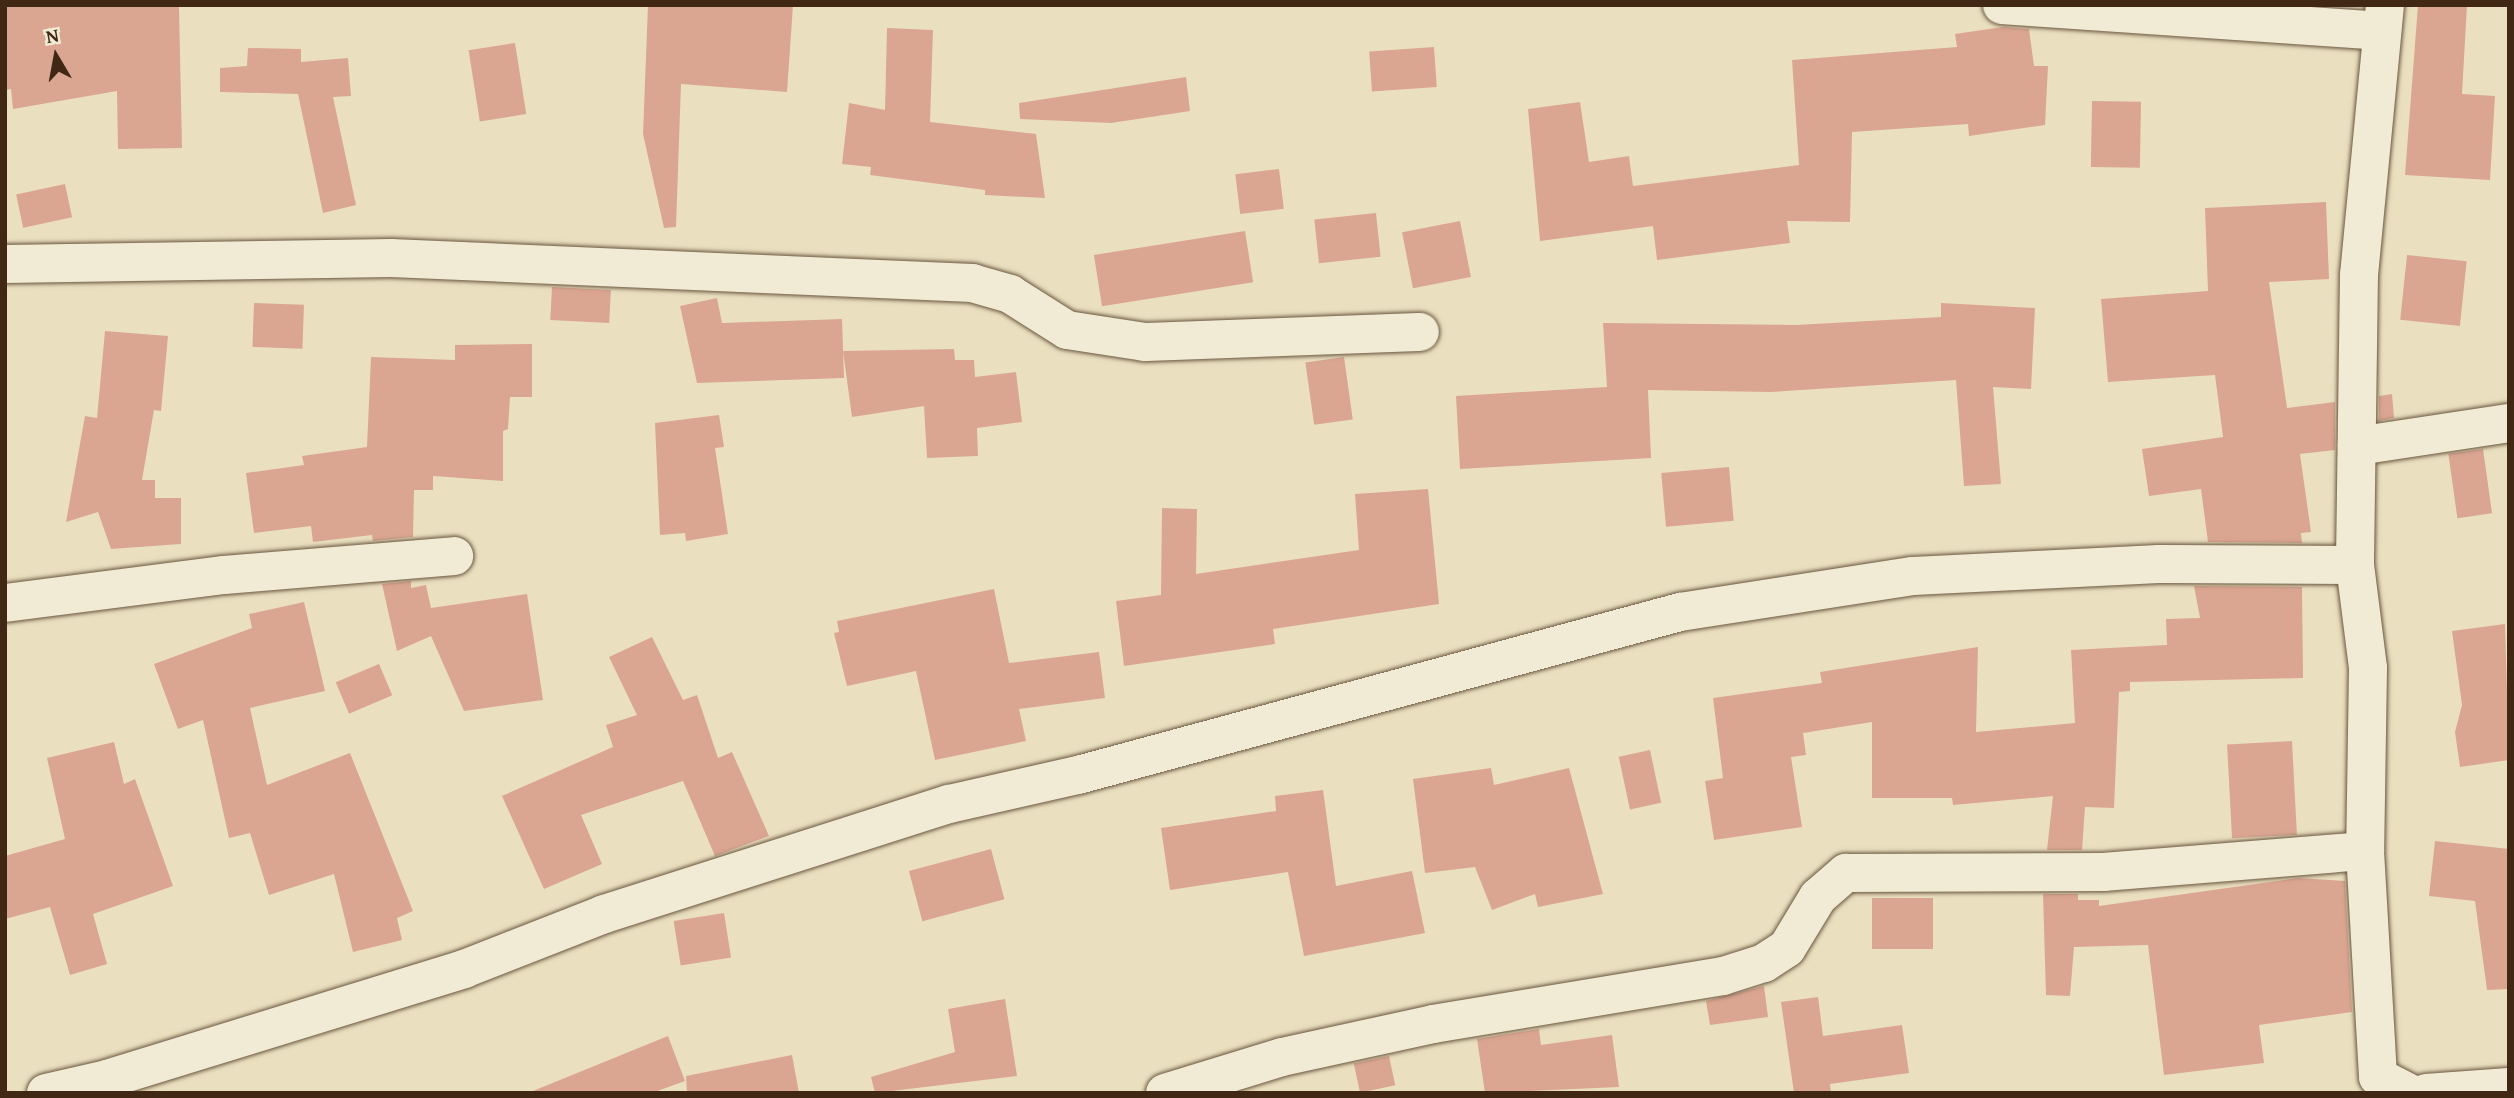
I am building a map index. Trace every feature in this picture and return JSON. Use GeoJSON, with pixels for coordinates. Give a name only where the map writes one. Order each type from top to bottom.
{"type":"FeatureCollection","features":[{"type":"Feature","properties":{"kind":"street"},"geometry":{"type":"LineString","coordinates":[[2002,5],[2384,18],[2359,275],[2355,565],[2368,668],[2365,851],[2378,1077],[2409,1093]]}},
{"type":"Feature","properties":{"kind":"street"},"geometry":{"type":"LineString","coordinates":[[5,264],[391,258],[972,283],[1010,294],[1067,330],[1145,342],[1420,332]]}},
{"type":"Feature","properties":{"kind":"street"},"geometry":{"type":"LineString","coordinates":[[2357,446],[2509,423]]}},
{"type":"Feature","properties":{"kind":"street"},"geometry":{"type":"LineString","coordinates":[[5,603],[224,575],[454,556]]}},
{"type":"Feature","properties":{"kind":"street"},"geometry":{"type":"LineString","coordinates":[[46,1093],[107,1079],[464,969],[604,914],[949,804],[1078,775],[1680,611],[1913,576],[2159,564],[2355,565]]}},
{"type":"Feature","properties":{"kind":"street"},"geometry":{"type":"LineString","coordinates":[[1165,1093],[1282,1057],[1420,1027],[1723,976],[1764,963],[1787,948],[1818,897],[1846,873],[2102,872],[2365,851]]}},
{"type":"Feature","properties":{"kind":"street"},"geometry":{"type":"LineString","coordinates":[[2426,1093],[2509,1087]]}},
{"type":"Feature","properties":{"kind":"building"},"geometry":{"type":"Polygon","coordinates":[[[5,5],[179,7],[182,148],[118,149],[117,91],[13,109],[11,89],[5,90],[5,5]]]}},
{"type":"Feature","properties":{"kind":"building"},"geometry":{"type":"Polygon","coordinates":[[[648,5],[793,5],[787,92],[681,84],[676,227],[664,228],[643,134],[648,5]]]}},
{"type":"Feature","properties":{"kind":"building"},"geometry":{"type":"Polygon","coordinates":[[[2418,5],[2467,5],[2462,94],[2495,96],[2490,180],[2405,175],[2418,5]]]}},
{"type":"Feature","properties":{"kind":"building"},"geometry":{"type":"Polygon","coordinates":[[[2003,27],[2029,29],[2034,66],[2048,66],[2045,125],[1969,136],[1968,124],[1852,132],[1850,222],[1787,221],[1790,243],[1657,260],[1653,226],[1540,241],[1528,109],[1580,102],[1589,162],[1629,156],[1633,186],[1799,165],[1792,60],[1957,47],[1955,34],[2003,27]]]}},
{"type":"Feature","properties":{"kind":"building"},"geometry":{"type":"Polygon","coordinates":[[[887,28],[933,30],[930,122],[1036,134],[1045,198],[985,195],[985,190],[870,175],[871,167],[842,164],[849,103],[885,110],[887,28]]]}},
{"type":"Feature","properties":{"kind":"building"},"geometry":{"type":"Polygon","coordinates":[[[515,43],[526,114],[480,121],[469,50],[515,43]]]}},
{"type":"Feature","properties":{"kind":"building"},"geometry":{"type":"Polygon","coordinates":[[[1434,47],[1437,87],[1372,91],[1369,52],[1434,47]]]}},
{"type":"Feature","properties":{"kind":"building"},"geometry":{"type":"Polygon","coordinates":[[[248,48],[301,49],[301,62],[348,58],[351,96],[333,97],[356,205],[323,213],[298,94],[220,92],[220,68],[247,66],[248,48]]]}},
{"type":"Feature","properties":{"kind":"building"},"geometry":{"type":"Polygon","coordinates":[[[1186,77],[1190,111],[1111,123],[1020,119],[1019,103],[1186,77]]]}},
{"type":"Feature","properties":{"kind":"building"},"geometry":{"type":"Polygon","coordinates":[[[2092,101],[2141,102],[2140,168],[2091,167],[2092,101]]]}},
{"type":"Feature","properties":{"kind":"building"},"geometry":{"type":"Polygon","coordinates":[[[1279,169],[1284,209],[1240,214],[1235,174],[1279,169]]]}},
{"type":"Feature","properties":{"kind":"building"},"geometry":{"type":"Polygon","coordinates":[[[65,184],[72,217],[23,228],[16,194],[65,184]]]}},
{"type":"Feature","properties":{"kind":"building"},"geometry":{"type":"Polygon","coordinates":[[[2326,202],[2329,279],[2269,282],[2287,408],[2335,402],[2335,450],[2300,454],[2311,532],[2301,533],[2302,543],[2208,542],[2201,489],[2149,496],[2142,449],[2223,437],[2215,375],[2108,382],[2101,299],[2208,291],[2205,208],[2326,202]]]}},
{"type":"Feature","properties":{"kind":"building"},"geometry":{"type":"Polygon","coordinates":[[[1376,213],[1381,257],[1319,263],[1314,219],[1376,213]]]}},
{"type":"Feature","properties":{"kind":"building"},"geometry":{"type":"Polygon","coordinates":[[[1460,221],[1471,277],[1413,288],[1402,232],[1460,221]]]}},
{"type":"Feature","properties":{"kind":"building"},"geometry":{"type":"Polygon","coordinates":[[[1245,231],[1253,282],[1102,306],[1094,255],[1245,231]]]}},
{"type":"Feature","properties":{"kind":"building"},"geometry":{"type":"Polygon","coordinates":[[[2407,255],[2467,261],[2460,326],[2400,320],[2407,255]]]}},
{"type":"Feature","properties":{"kind":"building"},"geometry":{"type":"Polygon","coordinates":[[[552,287],[611,290],[609,323],[550,320],[552,287]]]}},
{"type":"Feature","properties":{"kind":"building"},"geometry":{"type":"Polygon","coordinates":[[[717,298],[722,323],[842,319],[844,378],[697,383],[680,306],[717,298]]]}},
{"type":"Feature","properties":{"kind":"building"},"geometry":{"type":"Polygon","coordinates":[[[254,303],[304,305],[302,349],[252,347],[254,303]]]}},
{"type":"Feature","properties":{"kind":"building"},"geometry":{"type":"Polygon","coordinates":[[[1941,303],[2035,308],[2031,389],[1993,387],[2001,484],[1964,486],[1956,380],[1771,392],[1648,390],[1651,458],[1460,469],[1456,396],[1607,387],[1603,323],[1796,325],[1941,317],[1941,303]]]}},
{"type":"Feature","properties":{"kind":"building"},"geometry":{"type":"Polygon","coordinates":[[[105,331],[168,336],[161,411],[154,410],[142,480],[155,480],[155,498],[181,498],[181,544],[111,549],[98,512],[66,522],[85,416],[97,418],[105,331]]]}},
{"type":"Feature","properties":{"kind":"building"},"geometry":{"type":"Polygon","coordinates":[[[532,344],[532,397],[510,397],[508,429],[503,431],[503,481],[433,476],[433,490],[414,490],[413,537],[373,541],[372,535],[313,542],[311,526],[254,533],[246,473],[304,465],[302,456],[367,447],[371,357],[455,360],[455,345],[532,344]]]}},
{"type":"Feature","properties":{"kind":"building"},"geometry":{"type":"Polygon","coordinates":[[[954,349],[955,360],[974,360],[975,377],[1016,372],[1022,422],[977,428],[978,456],[927,458],[924,406],[852,417],[843,351],[954,349]]]}},
{"type":"Feature","properties":{"kind":"building"},"geometry":{"type":"Polygon","coordinates":[[[1344,357],[1353,419],[1314,425],[1305,362],[1344,357]]]}},
{"type":"Feature","properties":{"kind":"building"},"geometry":{"type":"Polygon","coordinates":[[[2392,394],[2394,418],[2379,421],[2379,396],[2392,394]]]}},
{"type":"Feature","properties":{"kind":"building"},"geometry":{"type":"Polygon","coordinates":[[[719,415],[724,447],[715,448],[728,534],[686,541],[685,533],[660,535],[655,423],[719,415]]]}},
{"type":"Feature","properties":{"kind":"building"},"geometry":{"type":"Polygon","coordinates":[[[2483,449],[2492,513],[2457,518],[2448,454],[2483,449]]]}},
{"type":"Feature","properties":{"kind":"building"},"geometry":{"type":"Polygon","coordinates":[[[1729,467],[1734,521],[1666,527],[1661,473],[1729,467]]]}},
{"type":"Feature","properties":{"kind":"building"},"geometry":{"type":"Polygon","coordinates":[[[1428,489],[1439,604],[1273,629],[1275,644],[1124,666],[1116,601],[1161,595],[1162,508],[1197,509],[1196,574],[1359,550],[1355,494],[1428,489]]]}},
{"type":"Feature","properties":{"kind":"building"},"geometry":{"type":"Polygon","coordinates":[[[411,581],[411,588],[426,585],[431,608],[527,594],[543,700],[464,711],[431,636],[397,651],[382,584],[411,581]]]}},
{"type":"Feature","properties":{"kind":"building"},"geometry":{"type":"Polygon","coordinates":[[[2194,586],[2302,587],[2303,678],[2130,682],[2130,691],[2119,692],[2114,808],[2085,807],[2082,850],[2047,850],[2053,796],[1953,805],[1952,798],[1872,798],[1872,722],[1803,733],[1806,755],[1791,757],[1802,827],[1714,840],[1705,781],[1723,778],[1713,698],[1822,683],[1820,672],[1978,647],[1976,732],[2075,723],[2071,650],[2167,645],[2166,619],[2200,618],[2194,586]]]}},
{"type":"Feature","properties":{"kind":"building"},"geometry":{"type":"Polygon","coordinates":[[[994,589],[1009,663],[1099,652],[1105,698],[1019,709],[1026,741],[935,760],[916,671],[847,686],[834,633],[839,632],[837,621],[994,589]]]}},
{"type":"Feature","properties":{"kind":"building"},"geometry":{"type":"Polygon","coordinates":[[[304,602],[325,691],[250,708],[267,785],[350,753],[413,911],[397,918],[402,940],[353,952],[334,874],[269,895],[250,833],[229,838],[203,720],[178,729],[154,664],[252,628],[249,614],[304,602]]]}},
{"type":"Feature","properties":{"kind":"building"},"geometry":{"type":"Polygon","coordinates":[[[2505,624],[2509,760],[2460,767],[2455,732],[2462,705],[2452,631],[2505,624]]]}},
{"type":"Feature","properties":{"kind":"building"},"geometry":{"type":"Polygon","coordinates":[[[652,637],[683,700],[697,695],[718,758],[732,752],[769,836],[715,856],[683,781],[581,815],[602,864],[544,889],[502,796],[613,747],[606,725],[637,715],[609,657],[652,637]]]}},
{"type":"Feature","properties":{"kind":"building"},"geometry":{"type":"Polygon","coordinates":[[[379,664],[392,695],[349,714],[336,682],[379,664]]]}},
{"type":"Feature","properties":{"kind":"building"},"geometry":{"type":"Polygon","coordinates":[[[2292,741],[2297,835],[2232,838],[2227,744],[2292,741]]]}},
{"type":"Feature","properties":{"kind":"building"},"geometry":{"type":"Polygon","coordinates":[[[114,742],[124,784],[135,779],[173,886],[93,914],[107,964],[70,975],[50,907],[5,919],[5,856],[65,839],[47,758],[114,742]]]}},
{"type":"Feature","properties":{"kind":"building"},"geometry":{"type":"Polygon","coordinates":[[[1650,750],[1661,803],[1630,809],[1619,757],[1650,750]]]}},
{"type":"Feature","properties":{"kind":"building"},"geometry":{"type":"Polygon","coordinates":[[[1491,768],[1494,785],[1569,768],[1603,894],[1538,907],[1535,894],[1492,910],[1475,867],[1425,873],[1413,779],[1491,768]]]}},
{"type":"Feature","properties":{"kind":"building"},"geometry":{"type":"Polygon","coordinates":[[[1323,790],[1336,886],[1412,871],[1425,933],[1304,956],[1288,872],[1170,890],[1161,828],[1276,811],[1275,796],[1323,790]]]}},
{"type":"Feature","properties":{"kind":"building"},"geometry":{"type":"Polygon","coordinates":[[[2435,841],[2509,849],[2509,989],[2487,990],[2475,901],[2429,896],[2435,841]]]}},
{"type":"Feature","properties":{"kind":"building"},"geometry":{"type":"Polygon","coordinates":[[[991,849],[1004,899],[922,921],[909,871],[991,849]]]}},
{"type":"Feature","properties":{"kind":"building"},"geometry":{"type":"Polygon","coordinates":[[[2299,878],[2345,881],[2352,1012],[2259,1025],[2264,1063],[2164,1075],[2148,945],[2074,947],[2070,996],[2046,995],[2043,894],[2078,894],[2078,900],[2099,900],[2099,906],[2299,878]]]}},
{"type":"Feature","properties":{"kind":"building"},"geometry":{"type":"Polygon","coordinates":[[[1872,898],[1933,898],[1933,949],[1872,949],[1872,898]]]}},
{"type":"Feature","properties":{"kind":"building"},"geometry":{"type":"Polygon","coordinates":[[[724,913],[731,957],[681,965],[674,921],[724,913]]]}},
{"type":"Feature","properties":{"kind":"building"},"geometry":{"type":"Polygon","coordinates":[[[1764,986],[1768,1017],[1710,1025],[1706,1001],[1764,986]]]}},
{"type":"Feature","properties":{"kind":"building"},"geometry":{"type":"Polygon","coordinates":[[[1818,997],[1823,1036],[1902,1025],[1909,1073],[1830,1084],[1831,1093],[1794,1093],[1781,1002],[1818,997]]]}},
{"type":"Feature","properties":{"kind":"building"},"geometry":{"type":"Polygon","coordinates":[[[1005,999],[1017,1076],[875,1093],[871,1077],[955,1052],[948,1009],[1005,999]]]}},
{"type":"Feature","properties":{"kind":"building"},"geometry":{"type":"Polygon","coordinates":[[[1539,1029],[1541,1045],[1612,1035],[1619,1087],[1485,1093],[1477,1039],[1539,1029]]]}},
{"type":"Feature","properties":{"kind":"building"},"geometry":{"type":"Polygon","coordinates":[[[668,1036],[685,1081],[652,1093],[528,1093],[668,1036]]]}},
{"type":"Feature","properties":{"kind":"building"},"geometry":{"type":"Polygon","coordinates":[[[792,1055],[799,1093],[687,1093],[686,1076],[792,1055]]]}},
{"type":"Feature","properties":{"kind":"building"},"geometry":{"type":"Polygon","coordinates":[[[1389,1056],[1395,1085],[1360,1093],[1354,1063],[1389,1056]]]}}]}
